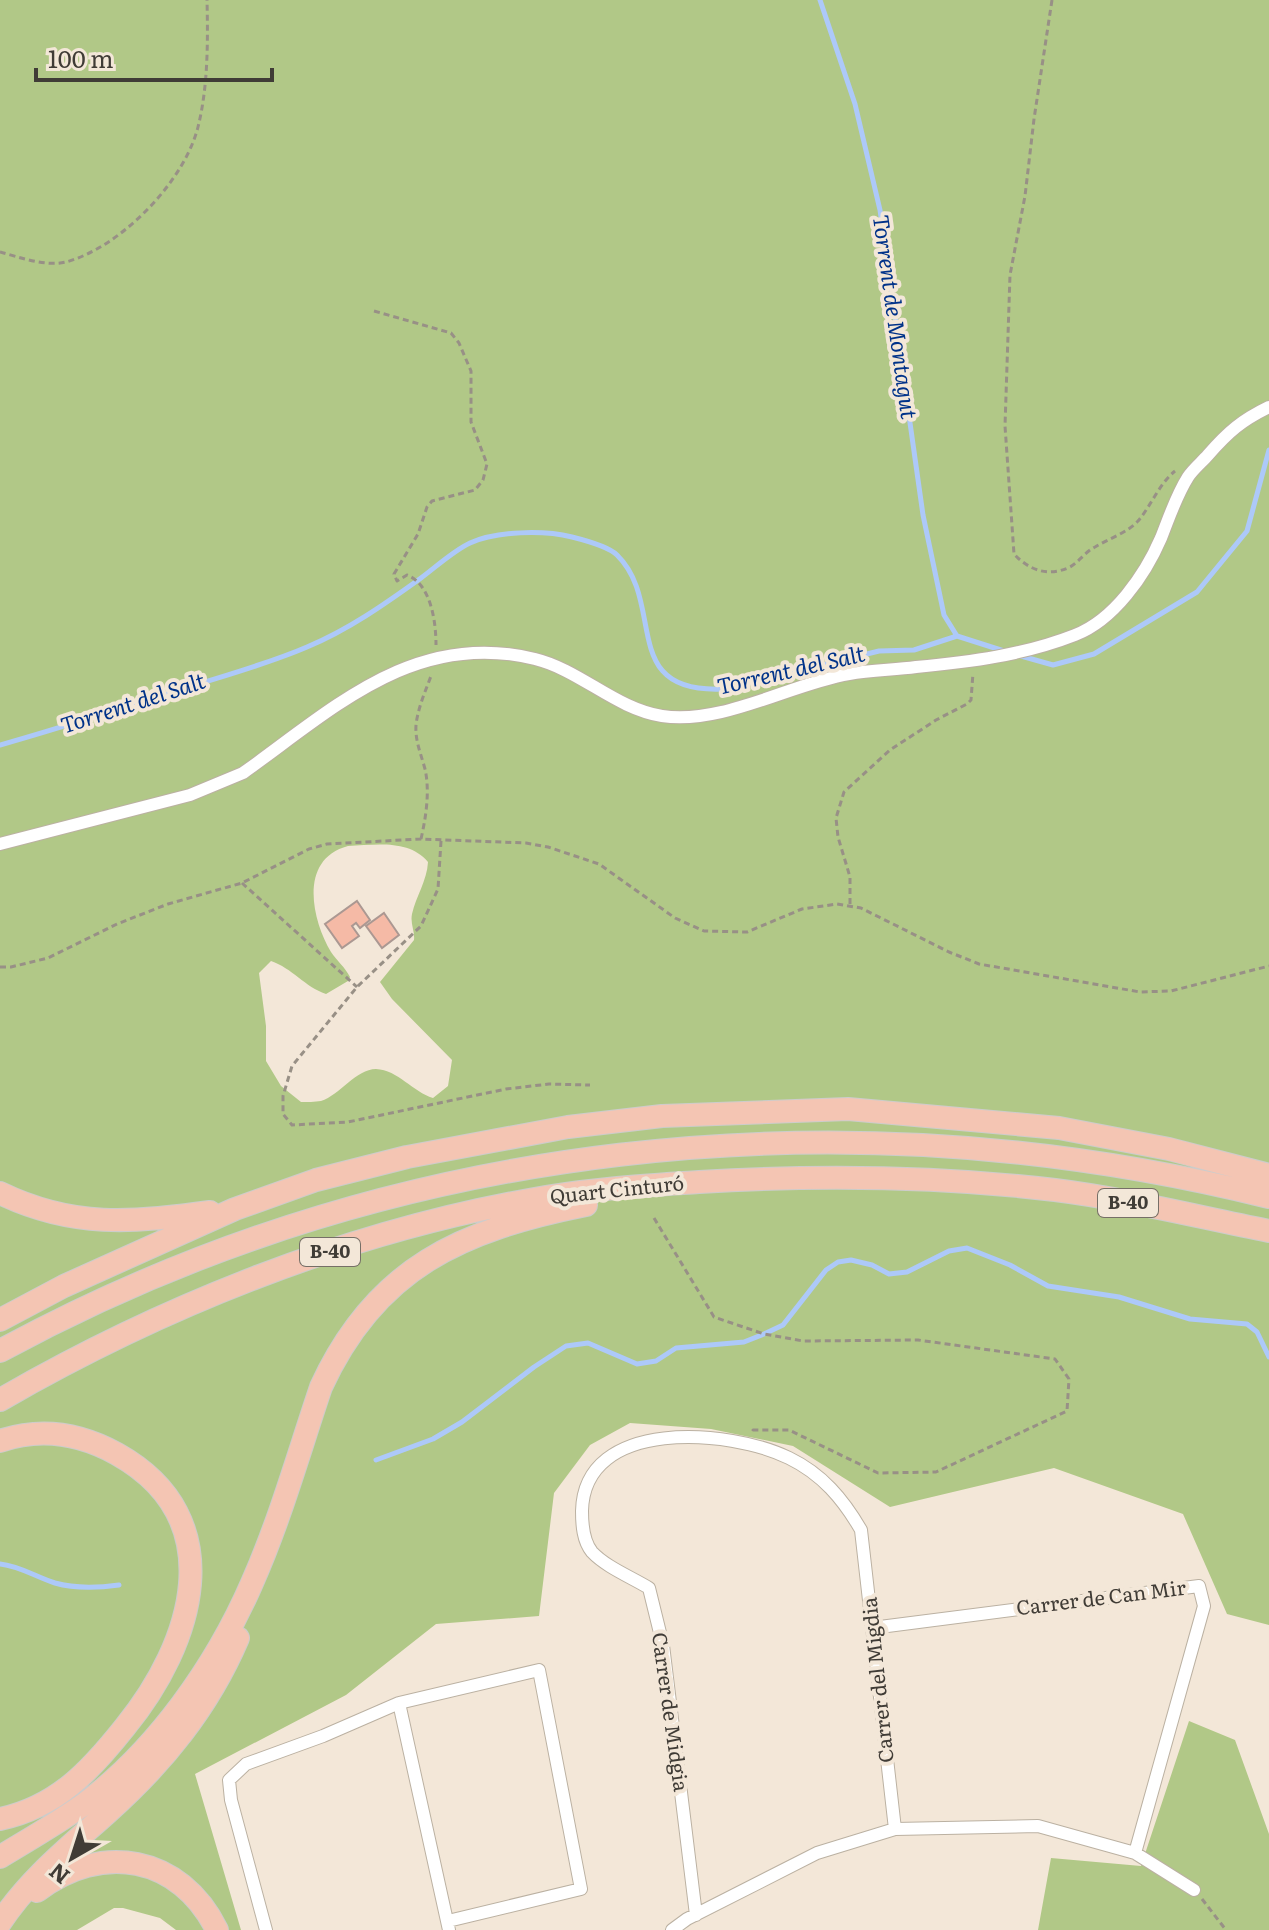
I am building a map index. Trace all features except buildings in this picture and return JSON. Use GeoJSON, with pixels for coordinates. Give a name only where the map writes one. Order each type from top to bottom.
{"type":"FeatureCollection","features":[{"type":"Feature","properties":{"kind":"highway"},"geometry":{"type":"LineString","coordinates":[[0,1320],[90,1274],[235,1209],[316,1180],[407,1157],[568,1127],[662,1116],[848,1109],[1059,1128],[1169,1149],[1269,1175]]}},
{"type":"Feature","properties":{"kind":"highway","name":"Quart Cinturó"},"geometry":{"type":"LineString","coordinates":[[0,1351],[103,1298],[170,1269],[320,1216],[411,1191],[513,1169],[647,1150],[802,1142],[883,1142],[969,1147],[1038,1153],[1135,1168],[1269,1197]]}},
{"type":"Feature","properties":{"kind":"highway","name":"Quart Cinturó"},"geometry":{"type":"LineString","coordinates":[[0,1400],[190,1304],[336,1250],[414,1227],[527,1200],[619,1186],[825,1177],[917,1178],[1073,1193],[1269,1231]]}},
{"type":"Feature","properties":{"kind":"highway"},"geometry":{"type":"LineString","coordinates":[[0,1857],[84,1803],[147,1745],[219,1648],[252,1583],[321,1387],[335,1356],[383,1295],[417,1267],[473,1236],[527,1217],[637,1196],[684,1183]]}},
{"type":"Feature","properties":{"kind":"highway"},"geometry":{"type":"LineString","coordinates":[[0,1193],[58,1215],[95,1221],[156,1220],[235,1209]]}},
{"type":"Feature","properties":{"kind":"highway"},"geometry":{"type":"LineString","coordinates":[[0,1441],[23,1433],[65,1434],[98,1444],[130,1461],[165,1495],[177,1517],[188,1543],[191,1593],[176,1646],[157,1683],[110,1747],[79,1780],[60,1794],[37,1809],[0,1819]]}},
{"type":"Feature","properties":{"kind":"highway"},"geometry":{"type":"LineString","coordinates":[[0,1923],[25,1887],[147,1776],[194,1719],[212,1693],[247,1619],[252,1583]]}},
{"type":"Feature","properties":{"kind":"highway"},"geometry":{"type":"LineString","coordinates":[[0,1929],[24,1901],[54,1878],[84,1865],[121,1862],[142,1864],[179,1882],[195,1896],[217,1930]]}},
{"type":"Feature","properties":{"kind":"street"},"geometry":{"type":"LineString","coordinates":[[0,844],[190,795],[220,784],[243,773],[386,674],[413,663],[461,653],[493,653],[535,659],[564,669],[646,712],[662,716],[687,716],[754,702],[846,674],[998,658],[1077,635],[1102,622],[1148,565],[1189,476],[1225,434],[1269,407]]}},
{"type":"Feature","properties":{"kind":"street","name":"Carrer de Midgia"},"geometry":{"type":"LineString","coordinates":[[696,1915],[663,1645],[649,1588],[592,1552],[583,1536],[582,1498],[592,1475],[605,1459],[622,1448],[664,1439],[727,1438],[790,1458],[816,1474],[845,1501],[861,1530]]}},
{"type":"Feature","properties":{"kind":"street","name":"Carrer del Migdia"},"geometry":{"type":"LineString","coordinates":[[861,1530],[895,1829]]}},
{"type":"Feature","properties":{"kind":"street","name":"Carrer de Can Mir"},"geometry":{"type":"LineString","coordinates":[[872,1628],[1199,1586],[1204,1606],[1135,1853]]}},
{"type":"Feature","properties":{"kind":"street"},"geometry":{"type":"LineString","coordinates":[[266,1930],[231,1800],[229,1780],[246,1764],[323,1736],[399,1703],[539,1670],[581,1889],[448,1926],[399,1703]]}},
{"type":"Feature","properties":{"kind":"street"},"geometry":{"type":"LineString","coordinates":[[672,1930],[817,1853],[895,1829],[1038,1826],[1135,1853],[1194,1890]]}},
{"type":"Feature","properties":{"kind":"path"},"geometry":{"type":"LineString","coordinates":[[0,252],[47,263],[65,262],[124,229],[150,208],[170,185],[197,131],[208,32],[207,0]]}},
{"type":"Feature","properties":{"kind":"path"},"geometry":{"type":"LineString","coordinates":[[1052,0],[1025,196],[1010,275],[1005,426],[1014,554],[1024,564],[1040,572],[1072,566],[1087,551],[1134,525],[1150,506],[1167,477],[1176,470]]}},
{"type":"Feature","properties":{"kind":"path"},"geometry":{"type":"LineString","coordinates":[[374,311],[437,327],[451,333],[459,343],[471,371],[471,422],[487,464],[483,480],[475,490],[432,501],[418,534],[394,574],[397,581],[407,575],[415,578],[425,590],[435,627],[436,658],[416,727],[427,792],[421,839]]}},
{"type":"Feature","properties":{"kind":"path"},"geometry":{"type":"LineString","coordinates":[[850,905],[850,877],[838,837],[836,818],[844,792],[890,750],[971,700],[974,661]]}},
{"type":"Feature","properties":{"kind":"path"},"geometry":{"type":"LineString","coordinates":[[0,967],[48,958],[117,924],[168,904],[242,883],[309,849],[327,844],[421,839],[526,843],[548,847],[599,864],[675,918],[704,931],[747,932],[816,905],[850,905],[979,964],[1140,992],[1171,991],[1269,966]]}},
{"type":"Feature","properties":{"kind":"path"},"geometry":{"type":"LineString","coordinates":[[441,841],[438,889],[421,926],[357,987],[292,1066],[283,1096],[283,1114],[292,1125],[348,1122],[506,1089],[549,1084],[590,1085]]}},
{"type":"Feature","properties":{"kind":"path"},"geometry":{"type":"LineString","coordinates":[[242,883],[357,987]]}},
{"type":"Feature","properties":{"kind":"path"},"geometry":{"type":"LineString","coordinates":[[654,1218],[714,1317],[764,1334],[803,1341],[918,1340],[1055,1359],[1069,1379],[1067,1411],[936,1472],[878,1473],[789,1430],[753,1430],[762,1447]]}},
{"type":"Feature","properties":{"kind":"path"},"geometry":{"type":"LineString","coordinates":[[1194,1890],[1226,1930]]}},
{"type":"Feature","properties":{"kind":"green space"},"geometry":{"type":"Polygon","coordinates":[[[0,0],[1269,0],[1269,1625],[1227,1614],[1183,1514],[1054,1468],[890,1507],[793,1446],[711,1429],[630,1423],[590,1445],[554,1493],[539,1616],[436,1624],[346,1695],[195,1774],[241,1930],[176,1930],[160,1918],[114,1908],[77,1930],[0,1930],[0,0]],[[348,846],[332,853],[322,863],[314,891],[318,923],[324,938],[350,977],[326,994],[271,961],[259,973],[266,1026],[266,1061],[281,1086],[301,1102],[328,1098],[362,1073],[376,1069],[391,1073],[433,1098],[448,1086],[452,1060],[392,999],[380,982],[414,940],[412,914],[428,862],[401,847],[348,846]]]}},
{"type":"Feature","properties":{"kind":"green space"},"geometry":{"type":"Polygon","coordinates":[[[1189,1721],[1235,1740],[1269,1834],[1269,1930],[1038,1930],[1051,1858],[1141,1866],[1189,1721]]]}},
{"type":"Feature","properties":{"kind":"waterway","name":"Torrent de Montagut"},"geometry":{"type":"LineString","coordinates":[[820,0],[855,104],[880,210],[923,515],[944,615],[957,636]]}},
{"type":"Feature","properties":{"kind":"waterway","name":"Torrent del Salt"},"geometry":{"type":"LineString","coordinates":[[1021,656],[1053,665],[1094,654],[1197,592],[1247,531],[1269,450]]}},
{"type":"Feature","properties":{"kind":"waterway","name":"Torrent del Salt"},"geometry":{"type":"LineString","coordinates":[[0,745],[250,668],[307,647],[366,616],[464,546],[506,534],[534,533],[577,538],[617,555],[632,575],[640,597],[649,643],[657,662],[670,677],[691,687],[725,689],[879,651],[914,650],[957,636],[1004,651]]}},
{"type":"Feature","properties":{"kind":"waterway"},"geometry":{"type":"LineString","coordinates":[[376,1460],[433,1439],[462,1422],[566,1346],[588,1343],[637,1364],[656,1361],[676,1348],[744,1342],[764,1334],[783,1325],[826,1270],[838,1262],[851,1260],[872,1265],[889,1274],[907,1272],[949,1251],[967,1248],[1010,1265],[1048,1286],[1119,1297],[1190,1319],[1247,1324],[1257,1332],[1269,1357]]}},
{"type":"Feature","properties":{"kind":"waterway"},"geometry":{"type":"LineString","coordinates":[[0,1564],[63,1585],[119,1585]]}}]}
